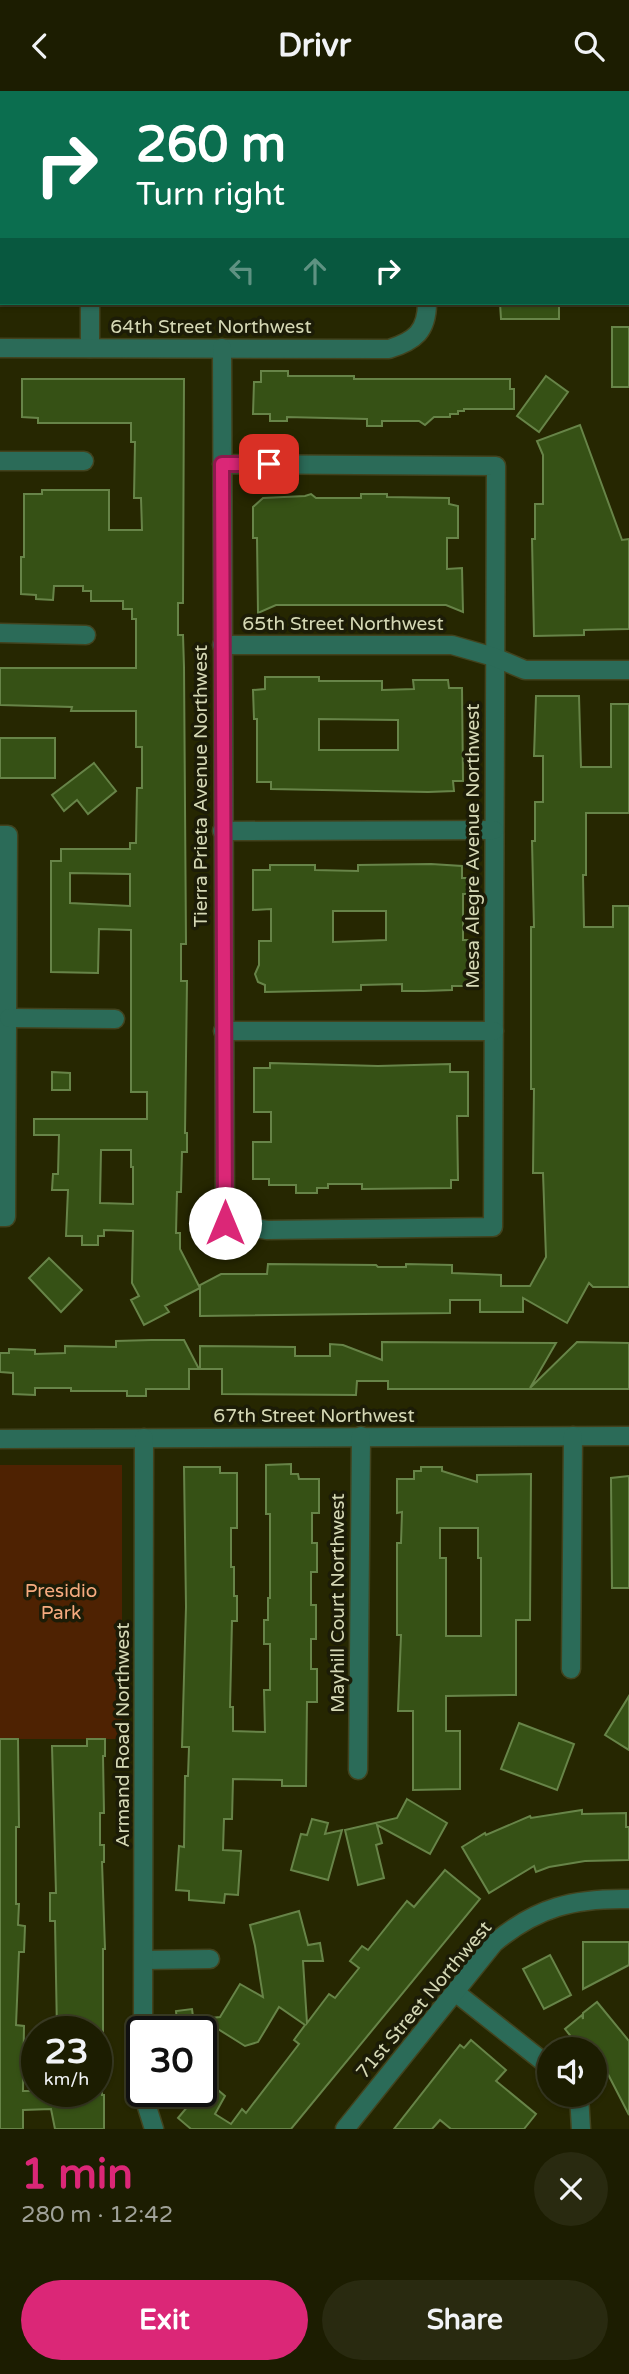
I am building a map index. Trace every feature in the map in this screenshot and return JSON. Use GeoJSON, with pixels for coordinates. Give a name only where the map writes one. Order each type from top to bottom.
{"type":"FeatureCollection","features":[{"type":"Feature","properties":{"kind":"street"},"geometry":{"type":"LineString","coordinates":[[90,305],[90,348]]}},
{"type":"Feature","properties":{"kind":"street","name":"64th Street Northwest"},"geometry":{"type":"LineString","coordinates":[[0,348],[389,349],[407,343],[418,335],[427,314],[427,305]]}},
{"type":"Feature","properties":{"kind":"street","name":"Tierra Prieta Avenue Northwest"},"geometry":{"type":"LineString","coordinates":[[222,348],[225,1223],[267,1230],[493,1227]]}},
{"type":"Feature","properties":{"kind":"street"},"geometry":{"type":"LineString","coordinates":[[0,461],[85,461]]}},
{"type":"Feature","properties":{"kind":"street","name":"Mesa Alegre Avenue Northwest"},"geometry":{"type":"LineString","coordinates":[[222,464],[496,465],[493,1227]]}},
{"type":"Feature","properties":{"kind":"street"},"geometry":{"type":"LineString","coordinates":[[0,633],[86,635]]}},
{"type":"Feature","properties":{"kind":"street","name":"65th Street Northwest"},"geometry":{"type":"LineString","coordinates":[[222,645],[452,645],[494,657],[525,670],[629,670]]}},
{"type":"Feature","properties":{"kind":"street"},"geometry":{"type":"LineString","coordinates":[[222,831],[494,830]]}},
{"type":"Feature","properties":{"kind":"street"},"geometry":{"type":"LineString","coordinates":[[3,1217],[9,1018],[4,835]]}},
{"type":"Feature","properties":{"kind":"street"},"geometry":{"type":"LineString","coordinates":[[9,1018],[115,1019]]}},
{"type":"Feature","properties":{"kind":"street"},"geometry":{"type":"LineString","coordinates":[[223,1031],[494,1031]]}},
{"type":"Feature","properties":{"kind":"street","name":"Mayhill Court Northwest"},"geometry":{"type":"LineString","coordinates":[[358,1770],[361,1436]]}},
{"type":"Feature","properties":{"kind":"street"},"geometry":{"type":"LineString","coordinates":[[571,1668],[573,1436]]}},
{"type":"Feature","properties":{"kind":"street","name":"67th Street Northwest"},"geometry":{"type":"LineString","coordinates":[[0,1439],[629,1436]]}},
{"type":"Feature","properties":{"kind":"street","name":"Armand Road Northwest"},"geometry":{"type":"LineString","coordinates":[[143,2016],[144,1438]]}},
{"type":"Feature","properties":{"kind":"street","name":"71st Street Northwest"},"geometry":{"type":"LineString","coordinates":[[345,2129],[494,1943],[530,1917],[566,1904],[586,1900],[629,1899]]}},
{"type":"Feature","properties":{"kind":"street"},"geometry":{"type":"LineString","coordinates":[[144,1960],[210,1959]]}},
{"type":"Feature","properties":{"kind":"street"},"geometry":{"type":"LineString","coordinates":[[456,1992],[537,2057]]}},
{"type":"Feature","properties":{"kind":"street"},"geometry":{"type":"LineString","coordinates":[[147,2107],[154,2129]]}},
{"type":"Feature","properties":{"kind":"street"},"geometry":{"type":"LineString","coordinates":[[580,2107],[581,2129]]}},
{"type":"Feature","properties":{"kind":"green space","name":"Presidio Park"},"geometry":{"type":"Polygon","coordinates":[[[0,1465],[122,1465],[122,1739],[0,1739],[0,1465]]]}},
{"type":"Feature","properties":{"kind":"building"},"geometry":{"type":"Polygon","coordinates":[[[500,305],[559,305],[559,319],[501,319],[500,305]]]}},
{"type":"Feature","properties":{"kind":"building"},"geometry":{"type":"Polygon","coordinates":[[[612,327],[629,327],[629,387],[612,387],[612,327]]]}},
{"type":"Feature","properties":{"kind":"building"},"geometry":{"type":"Polygon","coordinates":[[[261,371],[288,371],[288,376],[354,376],[354,379],[510,379],[510,389],[514,389],[514,409],[464,409],[458,411],[458,414],[450,414],[450,417],[434,417],[425,425],[419,421],[382,421],[382,426],[367,426],[367,419],[287,417],[287,421],[270,421],[270,414],[253,414],[254,382],[261,382],[261,371]]]}},
{"type":"Feature","properties":{"kind":"building"},"geometry":{"type":"Polygon","coordinates":[[[546,376],[568,392],[539,432],[517,416],[546,376]]]}},
{"type":"Feature","properties":{"kind":"building"},"geometry":{"type":"Polygon","coordinates":[[[22,379],[184,379],[183,603],[178,603],[178,635],[183,635],[184,667],[186,944],[181,944],[181,981],[187,981],[187,1152],[182,1152],[176,1233],[180,1233],[180,1249],[200,1288],[165,1306],[169,1312],[144,1325],[131,1300],[139,1296],[132,1283],[133,1231],[104,1230],[104,1236],[98,1236],[98,1245],[82,1245],[82,1236],[66,1236],[68,1190],[52,1190],[53,1174],[58,1174],[59,1135],[34,1135],[34,1119],[147,1119],[147,1092],[131,1092],[131,930],[99,929],[98,973],[51,972],[51,861],[61,861],[61,849],[130,849],[130,843],[136,843],[137,788],[142,788],[142,747],[136,747],[136,711],[71,711],[72,707],[0,705],[0,668],[136,668],[136,619],[132,619],[132,609],[123,609],[123,601],[91,601],[91,591],[83,591],[83,586],[54,586],[53,600],[36,599],[36,595],[21,594],[24,494],[42,494],[42,490],[109,490],[109,530],[142,530],[141,498],[134,498],[135,442],[131,442],[131,423],[38,423],[38,418],[22,417],[22,379]],[[70,873],[70,903],[130,906],[130,874],[70,873]],[[101,1150],[100,1203],[133,1204],[131,1150],[101,1150]]]}},
{"type":"Feature","properties":{"kind":"building"},"geometry":{"type":"Polygon","coordinates":[[[580,425],[622,540],[629,539],[629,629],[584,630],[584,635],[534,636],[532,539],[535,539],[535,504],[543,504],[543,455],[537,441],[580,425]]]}},
{"type":"Feature","properties":{"kind":"building"},"geometry":{"type":"Polygon","coordinates":[[[311,494],[316,498],[361,498],[361,494],[387,494],[387,497],[449,498],[449,504],[458,506],[458,538],[447,538],[447,569],[462,568],[463,612],[446,605],[276,605],[258,613],[257,538],[253,538],[253,507],[263,498],[311,494]]]}},
{"type":"Feature","properties":{"kind":"building"},"geometry":{"type":"Polygon","coordinates":[[[265,677],[319,677],[319,681],[382,681],[382,690],[414,689],[413,680],[448,680],[449,688],[462,688],[463,781],[453,781],[454,791],[271,789],[271,782],[257,782],[257,719],[254,719],[253,690],[265,689],[265,677]],[[319,719],[319,750],[398,750],[398,720],[319,719]]]}},
{"type":"Feature","properties":{"kind":"building"},"geometry":{"type":"Polygon","coordinates":[[[536,696],[579,696],[581,767],[611,767],[611,704],[629,704],[629,813],[586,813],[586,875],[583,875],[584,927],[613,927],[613,906],[629,906],[629,1287],[593,1287],[589,1283],[567,1323],[523,1298],[523,1312],[480,1312],[480,1300],[450,1300],[450,1313],[200,1316],[200,1285],[221,1274],[267,1274],[268,1264],[378,1267],[406,1267],[406,1264],[452,1265],[452,1273],[501,1275],[501,1286],[530,1286],[546,1257],[543,1173],[533,1173],[534,1089],[531,1089],[531,927],[534,927],[532,841],[535,841],[535,802],[543,802],[543,756],[534,756],[536,696]]]}},
{"type":"Feature","properties":{"kind":"building"},"geometry":{"type":"Polygon","coordinates":[[[0,738],[55,738],[55,778],[0,778],[0,738]]]}},
{"type":"Feature","properties":{"kind":"building"},"geometry":{"type":"Polygon","coordinates":[[[94,763],[116,791],[88,814],[77,800],[64,811],[52,795],[94,763]]]}},
{"type":"Feature","properties":{"kind":"building"},"geometry":{"type":"Polygon","coordinates":[[[270,865],[315,865],[315,870],[358,871],[358,865],[462,866],[462,878],[467,878],[467,894],[463,894],[463,940],[468,940],[469,986],[452,986],[452,990],[402,991],[402,984],[361,985],[361,990],[265,992],[265,985],[258,982],[255,974],[259,965],[259,941],[271,941],[271,909],[253,910],[253,870],[270,870],[270,865]],[[333,911],[333,942],[386,940],[386,911],[333,911]]]}},
{"type":"Feature","properties":{"kind":"building"},"geometry":{"type":"Polygon","coordinates":[[[270,1063],[378,1066],[450,1064],[450,1072],[468,1072],[468,1116],[457,1116],[458,1180],[451,1180],[451,1188],[362,1189],[362,1184],[328,1184],[328,1188],[317,1188],[317,1193],[296,1193],[296,1185],[269,1185],[269,1179],[253,1179],[253,1142],[271,1142],[271,1112],[254,1112],[254,1068],[270,1068],[270,1063]]]}},
{"type":"Feature","properties":{"kind":"building"},"geometry":{"type":"Polygon","coordinates":[[[52,1072],[70,1073],[70,1090],[52,1090],[52,1072]]]}},
{"type":"Feature","properties":{"kind":"building"},"geometry":{"type":"Polygon","coordinates":[[[49,1258],[82,1290],[61,1312],[29,1278],[49,1258]]]}},
{"type":"Feature","properties":{"kind":"building"},"geometry":{"type":"Polygon","coordinates":[[[184,1340],[199,1369],[189,1369],[189,1389],[146,1389],[146,1396],[127,1396],[127,1391],[71,1391],[71,1388],[35,1388],[35,1395],[13,1394],[13,1373],[0,1372],[0,1353],[9,1353],[9,1349],[35,1350],[35,1354],[65,1353],[65,1346],[116,1347],[116,1341],[184,1340]]]}},
{"type":"Feature","properties":{"kind":"building"},"geometry":{"type":"Polygon","coordinates":[[[382,1342],[556,1343],[530,1388],[577,1342],[629,1343],[629,1389],[388,1389],[388,1381],[357,1381],[356,1395],[222,1394],[222,1369],[200,1369],[200,1346],[295,1347],[295,1356],[330,1356],[330,1344],[343,1345],[382,1360],[382,1342]]]}},
{"type":"Feature","properties":{"kind":"building"},"geometry":{"type":"Polygon","coordinates":[[[291,1464],[291,1474],[298,1474],[299,1479],[319,1479],[319,1513],[312,1513],[312,1543],[317,1543],[317,1572],[311,1572],[311,1605],[316,1605],[316,1639],[311,1639],[311,1669],[317,1669],[317,1702],[307,1702],[306,1786],[282,1786],[282,1780],[233,1779],[232,1819],[224,1819],[223,1850],[241,1851],[238,1895],[225,1894],[224,1903],[189,1900],[189,1891],[176,1890],[179,1846],[184,1847],[185,1776],[188,1776],[189,1747],[182,1747],[186,1607],[184,1467],[220,1467],[220,1473],[237,1473],[237,1528],[231,1528],[231,1567],[234,1567],[237,1621],[232,1621],[230,1707],[233,1707],[233,1731],[265,1732],[264,1690],[270,1690],[270,1644],[264,1644],[264,1620],[268,1620],[270,1598],[270,1514],[266,1514],[266,1465],[291,1464]]]}},
{"type":"Feature","properties":{"kind":"building"},"geometry":{"type":"Polygon","coordinates":[[[421,1467],[442,1467],[442,1471],[477,1482],[477,1475],[531,1474],[530,1620],[516,1620],[516,1695],[446,1696],[446,1731],[460,1731],[460,1789],[413,1790],[413,1711],[398,1711],[401,1635],[397,1635],[397,1543],[401,1543],[402,1512],[397,1513],[397,1479],[414,1479],[414,1471],[421,1471],[421,1467]],[[440,1528],[440,1558],[446,1558],[446,1636],[481,1636],[481,1558],[478,1558],[478,1528],[440,1528]]]}},
{"type":"Feature","properties":{"kind":"building"},"geometry":{"type":"Polygon","coordinates":[[[629,1476],[629,1588],[612,1588],[611,1478],[629,1476]]]}},
{"type":"Feature","properties":{"kind":"building"},"geometry":{"type":"Polygon","coordinates":[[[629,1696],[629,1750],[605,1735],[629,1696]]]}},
{"type":"Feature","properties":{"kind":"building"},"geometry":{"type":"Polygon","coordinates":[[[519,1723],[574,1744],[557,1790],[501,1769],[519,1723]]]}},
{"type":"Feature","properties":{"kind":"building"},"geometry":{"type":"Polygon","coordinates":[[[0,1739],[18,1739],[16,1904],[19,1904],[18,1925],[25,1926],[24,1952],[19,1952],[16,2025],[21,2026],[21,2107],[104,2107],[104,2129],[55,2129],[51,2109],[23,2110],[23,2129],[0,2129],[0,1739]]]}},
{"type":"Feature","properties":{"kind":"building"},"geometry":{"type":"Polygon","coordinates":[[[87,1739],[105,1739],[104,1813],[100,1813],[100,1845],[104,1845],[103,2016],[57,2016],[55,1921],[50,1921],[50,1893],[56,1893],[52,1746],[87,1746],[87,1739]]]}},
{"type":"Feature","properties":{"kind":"building"},"geometry":{"type":"Polygon","coordinates":[[[407,1799],[447,1823],[430,1854],[377,1825],[382,1843],[376,1845],[384,1878],[358,1885],[345,1830],[397,1818],[407,1799]]]}},
{"type":"Feature","properties":{"kind":"building"},"geometry":{"type":"Polygon","coordinates":[[[582,1810],[582,1814],[626,1813],[626,1827],[629,1827],[629,1860],[585,1861],[536,1872],[534,1866],[489,1893],[462,1847],[485,1833],[486,1835],[530,1816],[531,1818],[582,1810]]]}},
{"type":"Feature","properties":{"kind":"building"},"geometry":{"type":"Polygon","coordinates":[[[312,1819],[328,1823],[325,1834],[342,1830],[328,1880],[291,1870],[301,1834],[307,1835],[312,1819]]]}},
{"type":"Feature","properties":{"kind":"building"},"geometry":{"type":"Polygon","coordinates":[[[445,1870],[480,1899],[291,2129],[191,2129],[178,2118],[187,2107],[217,2107],[217,2089],[225,2096],[215,2114],[231,2124],[242,2109],[246,2113],[299,2044],[294,2040],[305,2025],[279,2007],[258,2042],[245,2046],[217,2028],[217,2017],[220,2017],[240,1984],[263,1997],[250,1925],[299,1911],[308,1945],[320,1943],[323,1961],[303,1961],[307,2023],[329,1994],[335,1998],[359,1968],[350,1961],[362,1946],[368,1950],[407,1901],[414,1907],[445,1870]]]}},
{"type":"Feature","properties":{"kind":"building"},"geometry":{"type":"Polygon","coordinates":[[[583,1942],[629,1942],[629,1965],[583,1989],[583,1942]]]}},
{"type":"Feature","properties":{"kind":"building"},"geometry":{"type":"Polygon","coordinates":[[[550,1955],[571,1995],[544,2009],[523,1969],[550,1955]]]}},
{"type":"Feature","properties":{"kind":"building"},"geometry":{"type":"Polygon","coordinates":[[[597,2002],[629,2041],[629,2115],[607,2072],[607,2037],[571,2037],[565,2029],[582,2015],[583,2019],[583,2013],[597,2002]]]}},
{"type":"Feature","properties":{"kind":"building"},"geometry":{"type":"Polygon","coordinates":[[[192,2009],[193,2016],[176,2016],[176,2011],[192,2009]]]}},
{"type":"Feature","properties":{"kind":"building"},"geometry":{"type":"Polygon","coordinates":[[[471,2040],[506,2070],[496,2081],[536,2114],[524,2129],[451,2129],[440,2120],[432,2129],[394,2129],[460,2045],[464,2048],[471,2040]]]}},
{"type":"Feature","properties":{"kind":"route"},"geometry":{"type":"LineString","coordinates":[[225,1223],[222,464],[269,464]]}}]}
